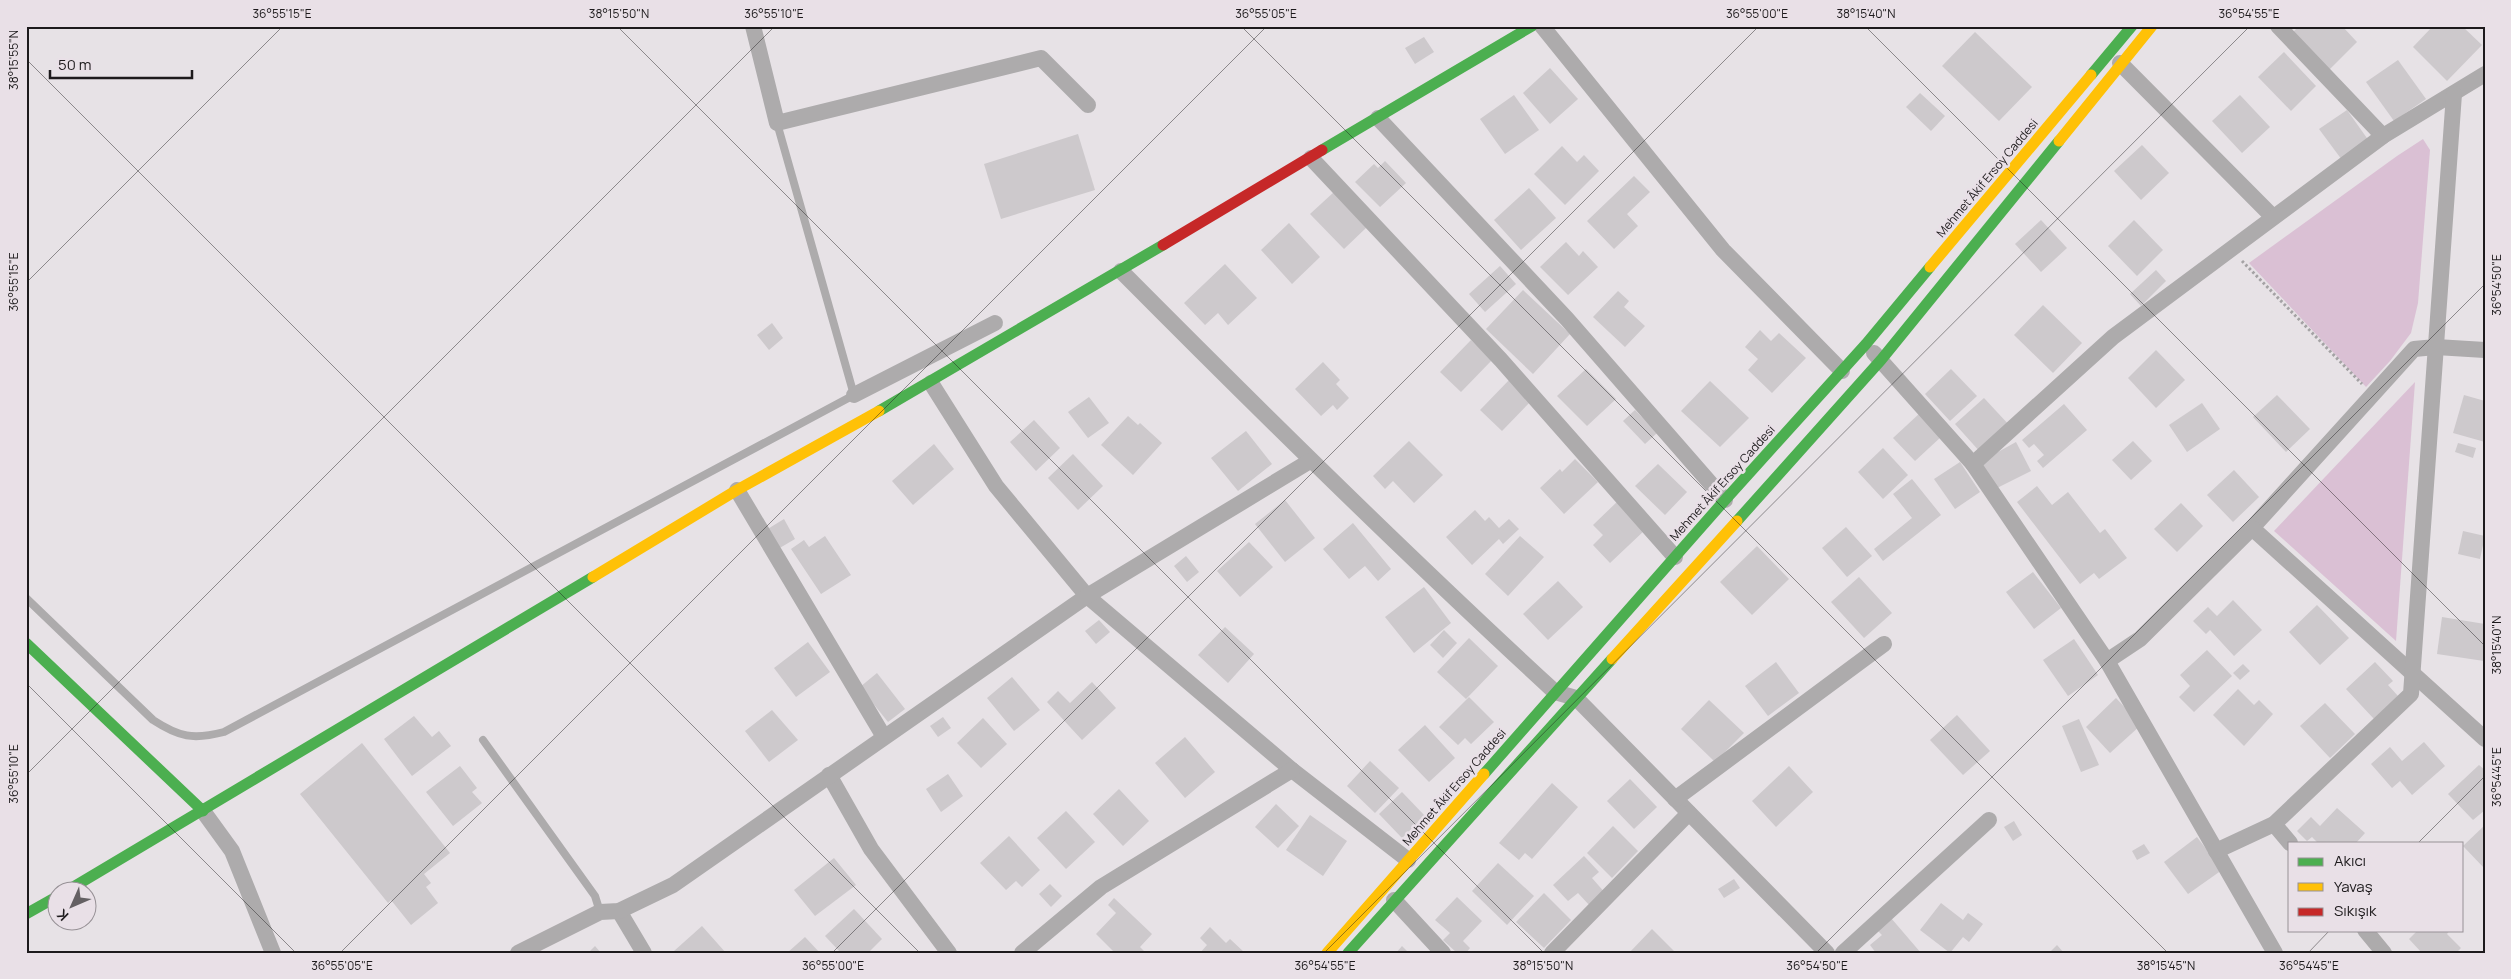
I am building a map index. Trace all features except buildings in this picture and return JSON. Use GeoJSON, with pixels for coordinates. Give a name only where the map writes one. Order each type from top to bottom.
{"type":"FeatureCollection","features":[{"type":"Feature","properties":{"kind":"main road"},"geometry":{"type":"LineString","coordinates":[[82,882],[737,490],[931,384],[1532,26]]}},
{"type":"Feature","properties":{"kind":"main road","name":"Mehmet Âkif Ersoy Caddesi"},"geometry":{"type":"LineString","coordinates":[[1326,953],[1725,500],[1866,344],[2132,26]]}},
{"type":"Feature","properties":{"kind":"main road"},"geometry":{"type":"LineString","coordinates":[[1348,953],[1881,360],[2120,63],[2152,26]]}},
{"type":"Feature","properties":{"kind":"main road"},"geometry":{"type":"LineString","coordinates":[[26,643],[203,811]]}},
{"type":"Feature","properties":{"kind":"main road"},"geometry":{"type":"LineString","coordinates":[[26,914],[48,902]]}},
{"type":"Feature","properties":{"kind":"street"},"geometry":{"type":"LineString","coordinates":[[752,26],[777,123],[1041,58],[1088,105]]}},
{"type":"Feature","properties":{"kind":"street"},"geometry":{"type":"LineString","coordinates":[[1542,26],[1723,250],[1842,371]]}},
{"type":"Feature","properties":{"kind":"street"},"geometry":{"type":"LineString","coordinates":[[2278,26],[2383,136]]}},
{"type":"Feature","properties":{"kind":"street"},"geometry":{"type":"LineString","coordinates":[[2120,63],[2273,217]]}},
{"type":"Feature","properties":{"kind":"street"},"geometry":{"type":"LineString","coordinates":[[1973,464],[2113,337],[2383,136],[2485,74]]}},
{"type":"Feature","properties":{"kind":"street"},"geometry":{"type":"LineString","coordinates":[[2216,852],[2274,824],[2411,694],[2454,94]]}},
{"type":"Feature","properties":{"kind":"street"},"geometry":{"type":"LineString","coordinates":[[1378,118],[1567,319],[1725,500]]}},
{"type":"Feature","properties":{"kind":"street"},"geometry":{"type":"LineString","coordinates":[[1310,158],[1501,360],[1675,557]]}},
{"type":"Feature","properties":{"kind":"street"},"geometry":{"type":"LineString","coordinates":[[1121,270],[1310,461],[1432,578],[1555,692],[1576,698],[1827,953]]}},
{"type":"Feature","properties":{"kind":"street"},"geometry":{"type":"LineString","coordinates":[[854,395],[995,323]]}},
{"type":"Feature","properties":{"kind":"street"},"geometry":{"type":"LineString","coordinates":[[1866,344],[1973,464],[2107,661],[2275,953]]}},
{"type":"Feature","properties":{"kind":"street"},"geometry":{"type":"LineString","coordinates":[[2107,661],[2140,639],[2252,528],[2414,349],[2436,347],[2485,350]]}},
{"type":"Feature","properties":{"kind":"street"},"geometry":{"type":"LineString","coordinates":[[931,384],[996,486],[1087,596],[1292,770],[1408,860]]}},
{"type":"Feature","properties":{"kind":"street"},"geometry":{"type":"LineString","coordinates":[[518,953],[600,912],[619,911],[673,885],[1087,596],[1310,461]]}},
{"type":"Feature","properties":{"kind":"street"},"geometry":{"type":"LineString","coordinates":[[737,490],[884,737]]}},
{"type":"Feature","properties":{"kind":"street"},"geometry":{"type":"LineString","coordinates":[[2252,528],[2412,676],[2485,739]]}},
{"type":"Feature","properties":{"kind":"street"},"geometry":{"type":"LineString","coordinates":[[1675,799],[1884,644]]}},
{"type":"Feature","properties":{"kind":"street"},"geometry":{"type":"LineString","coordinates":[[1022,953],[1101,887],[1292,770]]}},
{"type":"Feature","properties":{"kind":"street"},"geometry":{"type":"LineString","coordinates":[[830,775],[871,849],[949,953]]}},
{"type":"Feature","properties":{"kind":"street"},"geometry":{"type":"LineString","coordinates":[[203,811],[232,851],[273,953]]}},
{"type":"Feature","properties":{"kind":"street"},"geometry":{"type":"LineString","coordinates":[[1554,952],[1688,813]]}},
{"type":"Feature","properties":{"kind":"street"},"geometry":{"type":"LineString","coordinates":[[1843,953],[1989,820]]}},
{"type":"Feature","properties":{"kind":"street"},"geometry":{"type":"LineString","coordinates":[[2274,824],[2289,842]]}},
{"type":"Feature","properties":{"kind":"street"},"geometry":{"type":"LineString","coordinates":[[1394,900],[1443,953]]}},
{"type":"Feature","properties":{"kind":"street"},"geometry":{"type":"LineString","coordinates":[[619,911],[644,953]]}},
{"type":"Feature","properties":{"kind":"street"},"geometry":{"type":"LineString","coordinates":[[2367,932],[2384,953]]}},
{"type":"Feature","properties":{"kind":"lane"},"geometry":{"type":"LineString","coordinates":[[26,598],[153,720],[173,733],[205,737],[224,732],[854,395],[777,123]]}},
{"type":"Feature","properties":{"kind":"lane"},"geometry":{"type":"LineString","coordinates":[[483,740],[595,896],[600,912]]}},
{"type":"Feature","properties":{"kind":"path"},"geometry":{"type":"LineString","coordinates":[[2231,250],[2373,395]]}},
{"type":"Feature","properties":{"kind":"shaded area"},"geometry":{"type":"Polygon","coordinates":[[[2423,139],[2430,150],[2418,303],[2411,333],[2390,361],[2366,387],[2249,263],[2423,139]]]}},
{"type":"Feature","properties":{"kind":"shaded area"},"geometry":{"type":"Polygon","coordinates":[[[2415,382],[2396,641],[2274,531],[2415,382]]]}},
{"type":"Feature","properties":{"kind":"traffic: fast"},"geometry":{"type":"LineString","coordinates":[[1322,150],[1532,26]]}},
{"type":"Feature","properties":{"kind":"traffic: fast"},"geometry":{"type":"LineString","coordinates":[[2091,75],[2132,26]]}},
{"type":"Feature","properties":{"kind":"traffic: fast"},"geometry":{"type":"LineString","coordinates":[[1737,521],[1881,360],[2059,141]]}},
{"type":"Feature","properties":{"kind":"traffic: fast"},"geometry":{"type":"LineString","coordinates":[[879,411],[1163,245]]}},
{"type":"Feature","properties":{"kind":"traffic: fast"},"geometry":{"type":"LineString","coordinates":[[1484,774],[1725,500],[1866,344],[1930,267]]}},
{"type":"Feature","properties":{"kind":"traffic: fast"},"geometry":{"type":"LineString","coordinates":[[82,882],[593,577]]}},
{"type":"Feature","properties":{"kind":"traffic: fast"},"geometry":{"type":"LineString","coordinates":[[26,643],[203,811]]}},
{"type":"Feature","properties":{"kind":"traffic: fast"},"geometry":{"type":"LineString","coordinates":[[1348,953],[1612,659]]}},
{"type":"Feature","properties":{"kind":"traffic: fast"},"geometry":{"type":"LineString","coordinates":[[26,914],[48,902]]}},
{"type":"Feature","properties":{"kind":"traffic: slow"},"geometry":{"type":"LineString","coordinates":[[2059,141],[2152,26]]}},
{"type":"Feature","properties":{"kind":"traffic: slow"},"geometry":{"type":"LineString","coordinates":[[1930,267],[2091,75]]}},
{"type":"Feature","properties":{"kind":"traffic: slow"},"geometry":{"type":"LineString","coordinates":[[593,577],[737,490],[879,411]]}},
{"type":"Feature","properties":{"kind":"traffic: slow"},"geometry":{"type":"LineString","coordinates":[[1612,659],[1737,521]]}},
{"type":"Feature","properties":{"kind":"traffic: slow"},"geometry":{"type":"LineString","coordinates":[[1327,953],[1484,774]]}},
{"type":"Feature","properties":{"kind":"traffic: jam"},"geometry":{"type":"LineString","coordinates":[[1163,245],[1322,150]]}}]}
